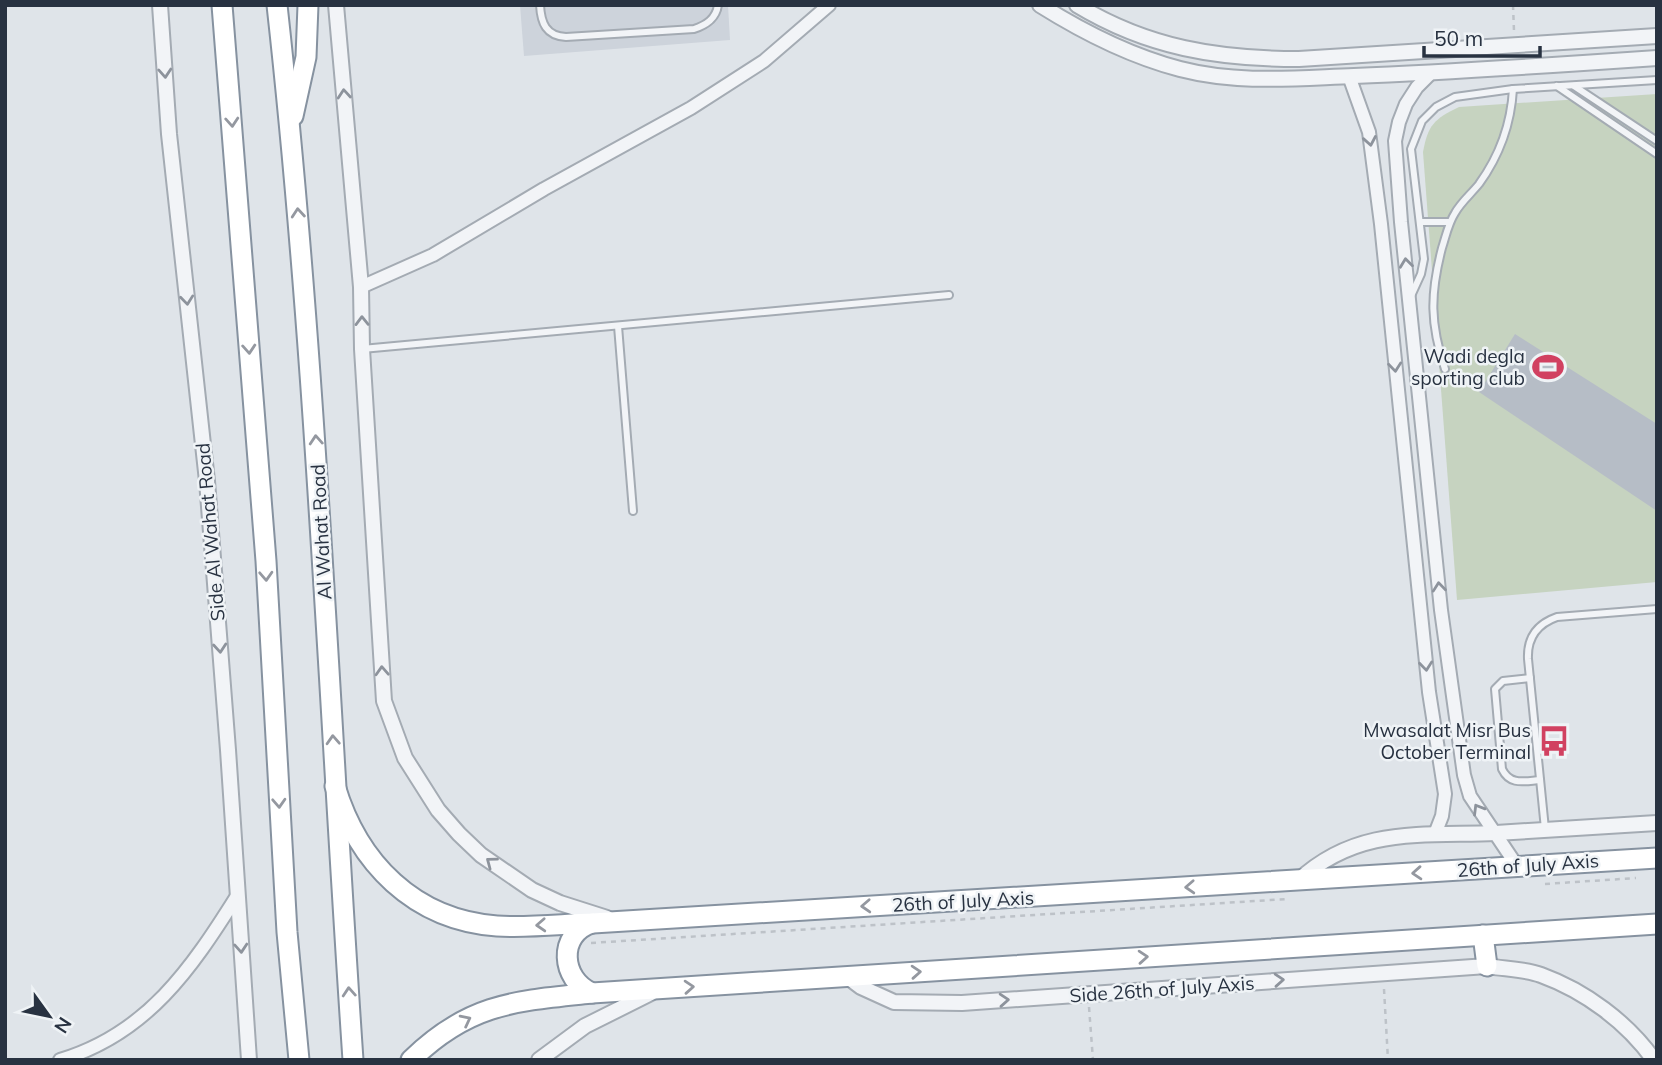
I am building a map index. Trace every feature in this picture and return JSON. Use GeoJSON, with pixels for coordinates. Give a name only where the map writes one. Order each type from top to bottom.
{"type":"FeatureCollection","features":[{"type":"Feature","properties":{"kind":"highway"},"geometry":{"type":"LineString","coordinates":[[222,5],[266,561],[286,932],[299,1060]]}},
{"type":"Feature","properties":{"kind":"highway","name":"Al Wahat Road"},"geometry":{"type":"LineString","coordinates":[[277,5],[290,123],[317,454],[353,1060]]}},
{"type":"Feature","properties":{"kind":"highway"},"geometry":{"type":"LineString","coordinates":[[290,123],[306,57],[309,5]]}},
{"type":"Feature","properties":{"kind":"highway","name":"26th of July Axis"},"geometry":{"type":"LineString","coordinates":[[335,786],[351,829],[369,858],[393,883],[431,908],[452,916],[497,926],[1296,890],[1517,866],[1657,858]]}},
{"type":"Feature","properties":{"kind":"highway"},"geometry":{"type":"LineString","coordinates":[[592,993],[573,979],[567,954],[578,930],[593,923]]}},
{"type":"Feature","properties":{"kind":"highway"},"geometry":{"type":"LineString","coordinates":[[411,1060],[443,1032],[488,1009],[513,1002],[592,993],[1657,924]]}},
{"type":"Feature","properties":{"kind":"highway"},"geometry":{"type":"LineString","coordinates":[[1483,935],[1487,966]]}},
{"type":"Feature","properties":{"kind":"street","name":"Side Al Wahat Road"},"geometry":{"type":"LineString","coordinates":[[160,5],[169,134],[207,481],[249,1060]]}},
{"type":"Feature","properties":{"kind":"street"},"geometry":{"type":"LineString","coordinates":[[336,5],[361,287],[362,349],[384,701],[405,758],[438,810],[481,855],[550,899],[588,914],[618,921]]}},
{"type":"Feature","properties":{"kind":"street"},"geometry":{"type":"LineString","coordinates":[[361,287],[433,255],[544,189],[691,108],[764,61],[829,5]]}},
{"type":"Feature","properties":{"kind":"street"},"geometry":{"type":"LineString","coordinates":[[1040,5],[1107,42],[1143,57],[1181,69],[1259,80],[1431,73],[1657,58]]}},
{"type":"Feature","properties":{"kind":"street"},"geometry":{"type":"LineString","coordinates":[[1077,5],[1125,30],[1185,50],[1222,56],[1260,58],[1348,55],[1657,36]]}},
{"type":"Feature","properties":{"kind":"street"},"geometry":{"type":"LineString","coordinates":[[1457,48],[1459,71]]}},
{"type":"Feature","properties":{"kind":"street"},"geometry":{"type":"LineString","coordinates":[[1348,55],[1349,76],[1369,132],[1381,224],[1429,692],[1445,794],[1442,816],[1435,834]]}},
{"type":"Feature","properties":{"kind":"street"},"geometry":{"type":"LineString","coordinates":[[1431,73],[1411,95],[1399,122],[1395,141],[1441,610],[1464,775],[1470,796],[1517,866]]}},
{"type":"Feature","properties":{"kind":"street"},"geometry":{"type":"LineString","coordinates":[[1381,224],[1401,222]]}},
{"type":"Feature","properties":{"kind":"street"},"geometry":{"type":"LineString","coordinates":[[1429,692],[1453,692]]}},
{"type":"Feature","properties":{"kind":"street"},"geometry":{"type":"LineString","coordinates":[[1296,890],[1325,859],[1358,845],[1409,835],[1657,823]]}},
{"type":"Feature","properties":{"kind":"street"},"geometry":{"type":"LineString","coordinates":[[60,1060],[95,1053],[173,989],[237,896]]}},
{"type":"Feature","properties":{"kind":"street","name":"Side 26th of July Axis"},"geometry":{"type":"LineString","coordinates":[[845,975],[877,996],[894,1002],[962,1003],[1487,966],[1539,974],[1571,989],[1628,1030],[1654,1060]]}},
{"type":"Feature","properties":{"kind":"street"},"geometry":{"type":"LineString","coordinates":[[538,1060],[585,1026],[623,1005],[662,989]]}},
{"type":"Feature","properties":{"kind":"lane"},"geometry":{"type":"LineString","coordinates":[[540,5],[541,20],[546,29],[555,35],[566,37],[694,29],[704,26],[712,19],[718,5]]}},
{"type":"Feature","properties":{"kind":"lane"},"geometry":{"type":"LineString","coordinates":[[1410,298],[1421,274],[1424,258],[1411,149],[1422,121],[1436,107],[1455,97],[1513,89],[1657,80]]}},
{"type":"Feature","properties":{"kind":"lane"},"geometry":{"type":"LineString","coordinates":[[1557,86],[1657,154]]}},
{"type":"Feature","properties":{"kind":"lane"},"geometry":{"type":"LineString","coordinates":[[1574,86],[1657,141]]}},
{"type":"Feature","properties":{"kind":"lane"},"geometry":{"type":"LineString","coordinates":[[1445,369],[1434,327],[1432,291],[1450,222],[1500,149],[1511,116],[1513,89]]}},
{"type":"Feature","properties":{"kind":"lane"},"geometry":{"type":"LineString","coordinates":[[1606,120],[1612,112]]}},
{"type":"Feature","properties":{"kind":"lane"},"geometry":{"type":"LineString","coordinates":[[1421,222],[1450,222]]}},
{"type":"Feature","properties":{"kind":"lane"},"geometry":{"type":"LineString","coordinates":[[362,349],[949,295]]}},
{"type":"Feature","properties":{"kind":"lane"},"geometry":{"type":"LineString","coordinates":[[618,326],[633,510]]}},
{"type":"Feature","properties":{"kind":"lane"},"geometry":{"type":"LineString","coordinates":[[1545,830],[1530,678],[1529,643],[1536,629],[1557,617],[1657,609]]}},
{"type":"Feature","properties":{"kind":"lane"},"geometry":{"type":"LineString","coordinates":[[1530,678],[1503,681],[1495,689],[1502,769],[1506,777],[1514,781],[1540,780]]}},
{"type":"Feature","properties":{"kind":"path"},"geometry":{"type":"LineString","coordinates":[[1513,5],[1515,45]]}},
{"type":"Feature","properties":{"kind":"path"},"geometry":{"type":"LineString","coordinates":[[1543,884],[1645,877]]}},
{"type":"Feature","properties":{"kind":"path"},"geometry":{"type":"LineString","coordinates":[[583,944],[1296,890]]}},
{"type":"Feature","properties":{"kind":"path"},"geometry":{"type":"LineString","coordinates":[[1383,972],[1388,1060]]}},
{"type":"Feature","properties":{"kind":"path"},"geometry":{"type":"LineString","coordinates":[[1088,994],[1093,1060]]}},
{"type":"Feature","properties":{"kind":"shaded area"},"geometry":{"type":"Polygon","coordinates":[[[520,5],[728,5],[730,40],[524,56],[520,5]]]}},
{"type":"Feature","properties":{"kind":"green space","name":"Wadi degla sporting club"},"geometry":{"type":"Polygon","coordinates":[[[1657,94],[1657,582],[1457,600],[1423,152],[1427,135],[1438,119],[1459,107],[1657,94]]]}},
{"type":"Feature","properties":{"kind":"building"},"geometry":{"type":"Polygon","coordinates":[[[1515,334],[1657,424],[1657,511],[1479,392],[1515,334]]]}},
{"type":"Feature","properties":{"kind":"place","name":"Wadi degla sporting club"},"geometry":{"type":"Point","coordinates":[1548,367]}},
{"type":"Feature","properties":{"kind":"place","name":"Mwasalat Misr Bus October Terminal"},"geometry":{"type":"Point","coordinates":[1554,741]}}]}
